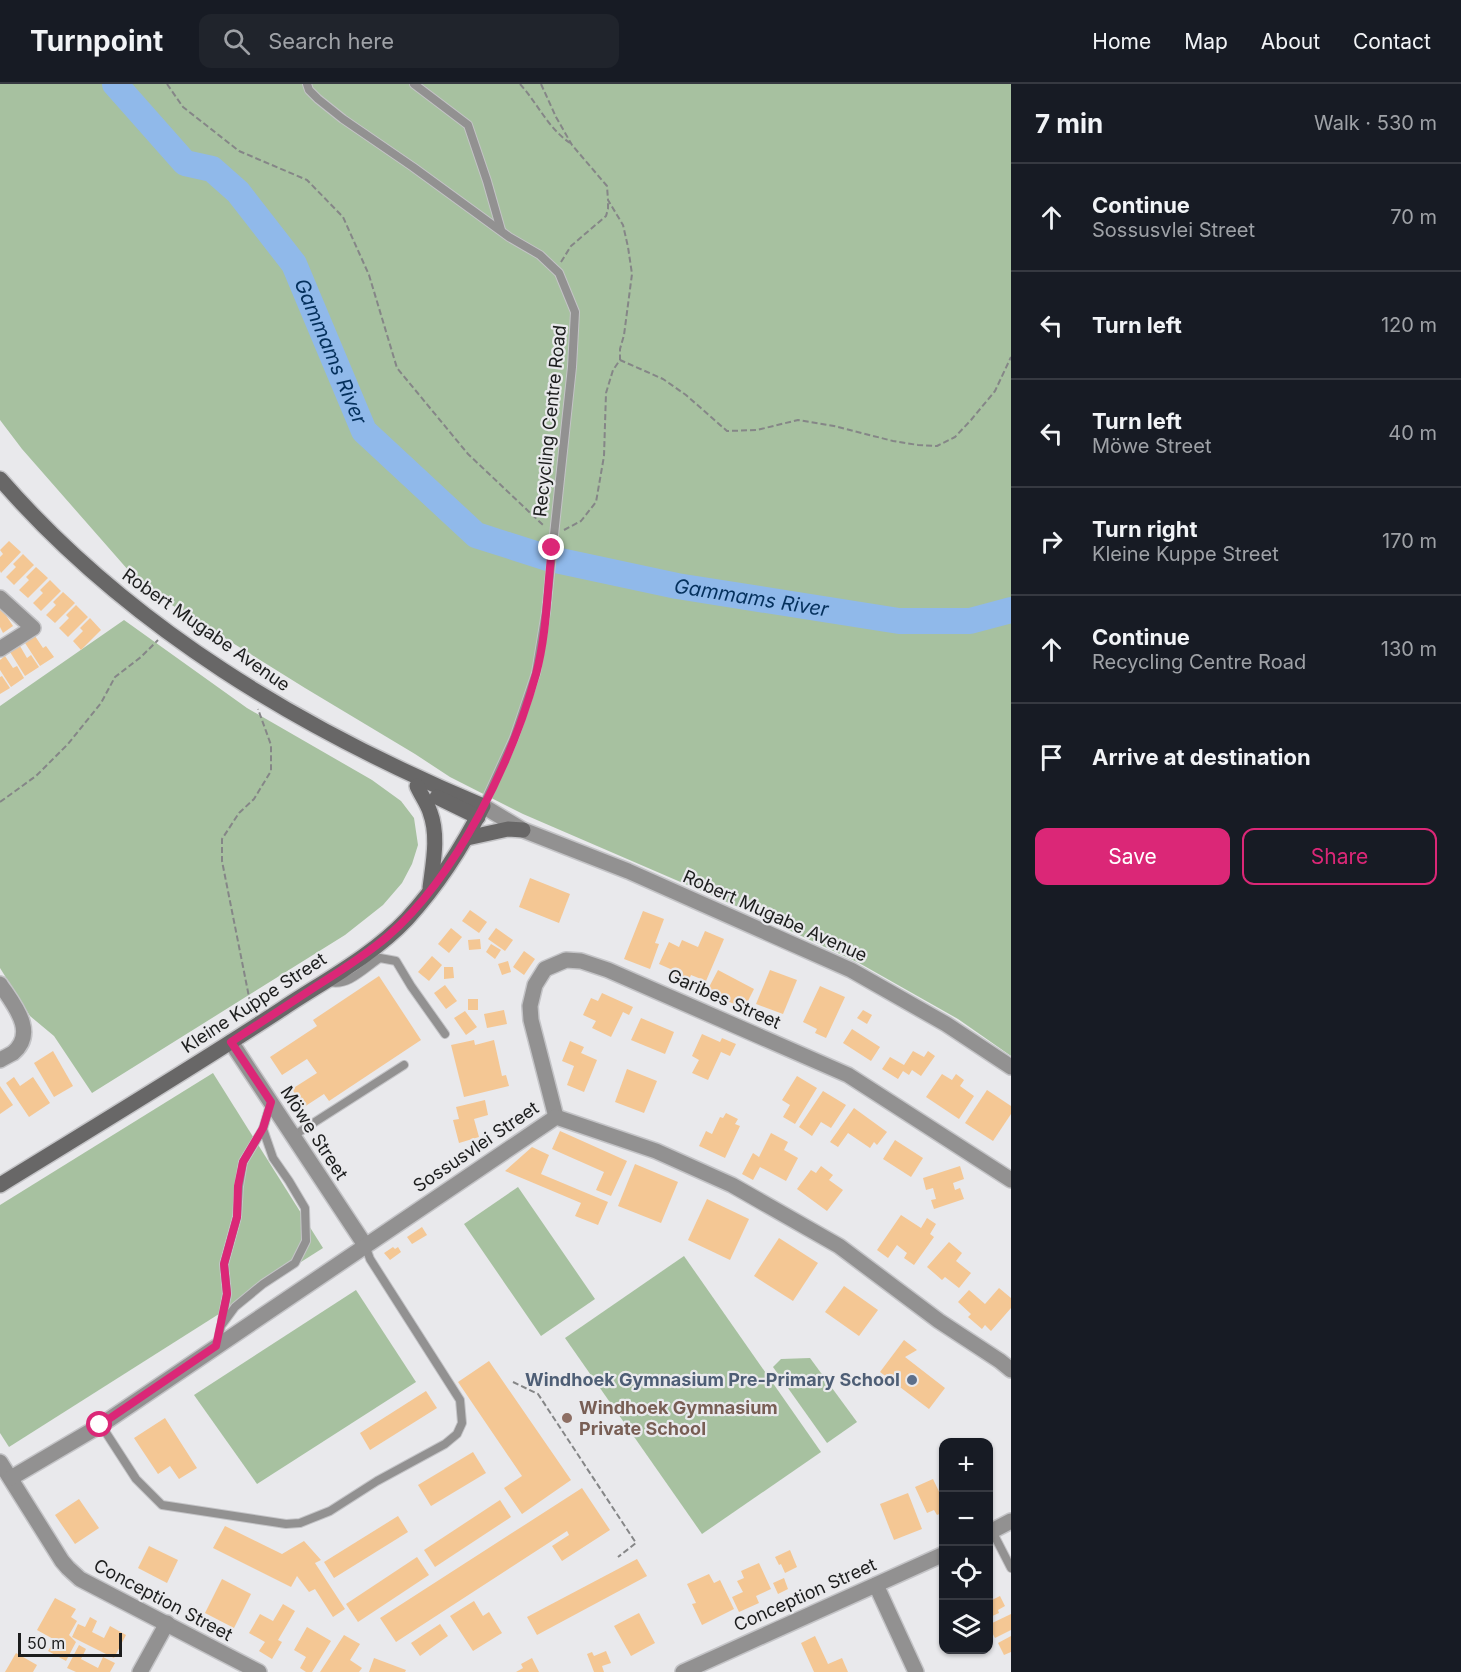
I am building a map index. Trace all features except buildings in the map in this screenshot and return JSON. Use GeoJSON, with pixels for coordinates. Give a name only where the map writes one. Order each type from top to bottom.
{"type":"FeatureCollection","features":[{"type":"Feature","properties":{"kind":"street","name":"Robert Mugabe Avenue"},"geometry":{"type":"LineString","coordinates":[[0,478],[57,539],[132,606],[221,669],[276,704],[337,738],[480,812]]}},
{"type":"Feature","properties":{"kind":"street","name":"Robert Mugabe Avenue"},"geometry":{"type":"LineString","coordinates":[[0,489],[52,545],[133,616],[209,671],[255,700],[346,752],[417,786],[628,871],[851,970],[946,1024],[1011,1067]]}},
{"type":"Feature","properties":{"kind":"street"},"geometry":{"type":"LineString","coordinates":[[0,598],[33,628],[0,649]]}},
{"type":"Feature","properties":{"kind":"street"},"geometry":{"type":"LineString","coordinates":[[417,786],[430,812],[434,830],[435,850],[430,891]]}},
{"type":"Feature","properties":{"kind":"street","name":"Kleine Kuppe Street"},"geometry":{"type":"LineString","coordinates":[[0,1185],[256,1026],[355,961],[387,937],[430,891],[467,838],[480,812]]}},
{"type":"Feature","properties":{"kind":"street"},"geometry":{"type":"LineString","coordinates":[[467,838],[517,827]]}},
{"type":"Feature","properties":{"kind":"street","name":"Garibes Street"},"geometry":{"type":"LineString","coordinates":[[556,1117],[531,1020],[530,1006],[535,985],[545,969],[566,960],[581,961],[608,970],[848,1075],[1011,1180]]}},
{"type":"Feature","properties":{"kind":"street"},"geometry":{"type":"LineString","coordinates":[[0,984],[23,1020],[24,1037],[14,1052],[0,1060]]}},
{"type":"Feature","properties":{"kind":"street","name":"Möwe Street"},"geometry":{"type":"LineString","coordinates":[[231,1042],[365,1245]]}},
{"type":"Feature","properties":{"kind":"street","name":"Sossusvlei Street"},"geometry":{"type":"LineString","coordinates":[[11,1478],[100,1425],[556,1117],[656,1151],[732,1185],[838,1246],[939,1321],[1006,1366]]}},
{"type":"Feature","properties":{"kind":"street"},"geometry":{"type":"LineString","coordinates":[[1006,1366],[1011,1350]]}},
{"type":"Feature","properties":{"kind":"street","name":"Conception Street"},"geometry":{"type":"LineString","coordinates":[[0,1462],[58,1554],[80,1579],[259,1672]]}},
{"type":"Feature","properties":{"kind":"street"},"geometry":{"type":"LineString","coordinates":[[993,1530],[1011,1521]]}},
{"type":"Feature","properties":{"kind":"street","name":"Conception Street"},"geometry":{"type":"LineString","coordinates":[[683,1672],[939,1556]]}},
{"type":"Feature","properties":{"kind":"street"},"geometry":{"type":"LineString","coordinates":[[876,1585],[916,1672]]}},
{"type":"Feature","properties":{"kind":"street"},"geometry":{"type":"LineString","coordinates":[[140,1672],[166,1623]]}},
{"type":"Feature","properties":{"kind":"lane","name":"Recycling Centre Road"},"geometry":{"type":"LineString","coordinates":[[307,84],[309,90],[318,99],[343,119],[413,166],[509,237],[540,255],[559,273],[575,312],[572,367],[542,644],[536,673],[514,738],[480,812]]}},
{"type":"Feature","properties":{"kind":"lane"},"geometry":{"type":"LineString","coordinates":[[414,84],[468,125],[501,230]]}},
{"type":"Feature","properties":{"kind":"lane"},"geometry":{"type":"LineString","coordinates":[[326,980],[335,983],[347,980],[380,958],[396,961],[446,1034]]}},
{"type":"Feature","properties":{"kind":"lane"},"geometry":{"type":"LineString","coordinates":[[293,1136],[404,1065]]}},
{"type":"Feature","properties":{"kind":"lane"},"geometry":{"type":"LineString","coordinates":[[216,1346],[227,1294],[224,1264],[237,1217],[238,1186],[243,1162],[263,1128],[271,1102]]}},
{"type":"Feature","properties":{"kind":"lane"},"geometry":{"type":"LineString","coordinates":[[221,1326],[235,1306],[263,1284],[296,1263],[306,1241],[305,1208],[273,1158],[263,1128]]}},
{"type":"Feature","properties":{"kind":"lane"},"geometry":{"type":"LineString","coordinates":[[100,1425],[136,1479],[162,1505],[286,1524],[300,1523],[330,1511],[377,1481],[445,1444],[457,1434],[462,1423],[460,1400],[370,1259],[365,1245]]}},
{"type":"Feature","properties":{"kind":"lane"},"geometry":{"type":"LineString","coordinates":[[993,1537],[1011,1568]]}},
{"type":"Feature","properties":{"kind":"path"},"geometry":{"type":"LineString","coordinates":[[167,84],[183,107],[239,150],[307,180],[343,217],[369,275],[398,368],[468,454],[554,535],[581,521],[596,502],[604,456],[606,393],[613,370],[620,360],[632,274],[622,225],[608,200]]}},
{"type":"Feature","properties":{"kind":"path"},"geometry":{"type":"LineString","coordinates":[[520,84],[552,128],[572,145]]}},
{"type":"Feature","properties":{"kind":"path"},"geometry":{"type":"LineString","coordinates":[[541,84],[572,145],[607,186],[606,216],[571,246],[562,258],[559,273]]}},
{"type":"Feature","properties":{"kind":"path"},"geometry":{"type":"LineString","coordinates":[[620,360],[663,379],[686,395],[727,430],[758,430],[798,420],[834,426],[893,441],[937,446],[955,437],[971,420],[995,391],[1011,357]]}},
{"type":"Feature","properties":{"kind":"path"},"geometry":{"type":"LineString","coordinates":[[0,802],[36,776],[68,744],[101,703],[115,677],[141,657],[161,637]]}},
{"type":"Feature","properties":{"kind":"path"},"geometry":{"type":"LineString","coordinates":[[255,700],[271,745],[271,771],[254,799],[238,813],[222,839],[222,861],[256,1026]]}},
{"type":"Feature","properties":{"kind":"path"},"geometry":{"type":"LineString","coordinates":[[513,1382],[538,1394],[636,1543],[618,1557]]}},
{"type":"Feature","properties":{"kind":"green space"},"geometry":{"type":"Polygon","coordinates":[[[0,84],[1011,84],[1011,1056],[958,1019],[859,963],[750,912],[523,814],[450,777],[143,587],[22,449],[0,420],[0,84]]]}},
{"type":"Feature","properties":{"kind":"green space"},"geometry":{"type":"Polygon","coordinates":[[[124,620],[247,708],[372,780],[401,801],[414,818],[418,845],[412,864],[402,883],[383,905],[345,935],[92,1093],[54,1036],[30,1016],[0,968],[0,706],[124,620]]]}},
{"type":"Feature","properties":{"kind":"green space"},"geometry":{"type":"Polygon","coordinates":[[[213,1073],[323,1248],[9,1447],[0,1433],[0,1205],[213,1073]]]}},
{"type":"Feature","properties":{"kind":"green space"},"geometry":{"type":"Polygon","coordinates":[[[518,1187],[595,1299],[541,1336],[464,1224],[518,1187]]]}},
{"type":"Feature","properties":{"kind":"green space"},"geometry":{"type":"Polygon","coordinates":[[[684,1256],[821,1452],[702,1534],[565,1338],[684,1256]]]}},
{"type":"Feature","properties":{"kind":"green space"},"geometry":{"type":"Polygon","coordinates":[[[356,1290],[416,1382],[257,1484],[194,1395],[356,1290]]]}},
{"type":"Feature","properties":{"kind":"green space"},"geometry":{"type":"Polygon","coordinates":[[[810,1358],[857,1422],[827,1443],[773,1367],[781,1359],[810,1358]]]}},
{"type":"Feature","properties":{"kind":"waterway","name":"Gammams River"},"geometry":{"type":"LineString","coordinates":[[115,84],[185,163],[212,169],[238,192],[294,264],[364,431],[476,535],[551,559],[677,586],[899,621],[970,621],[1011,610]]}},
{"type":"Feature","properties":{"kind":"place","name":"Windhoek Gymnasium Pre-Primary School"},"geometry":{"type":"Point","coordinates":[912,1380]}},
{"type":"Feature","properties":{"kind":"place","name":"Windhoek Gymnasium Private School"},"geometry":{"type":"Point","coordinates":[567,1418]}},
{"type":"Feature","properties":{"kind":"route"},"geometry":{"type":"LineString","coordinates":[[100,1425],[216,1346],[227,1294],[224,1264],[237,1217],[238,1186],[243,1162],[263,1128],[271,1102],[231,1042],[355,961],[387,937],[430,891],[467,838],[505,760],[536,673],[542,644],[552,548]]}}]}
